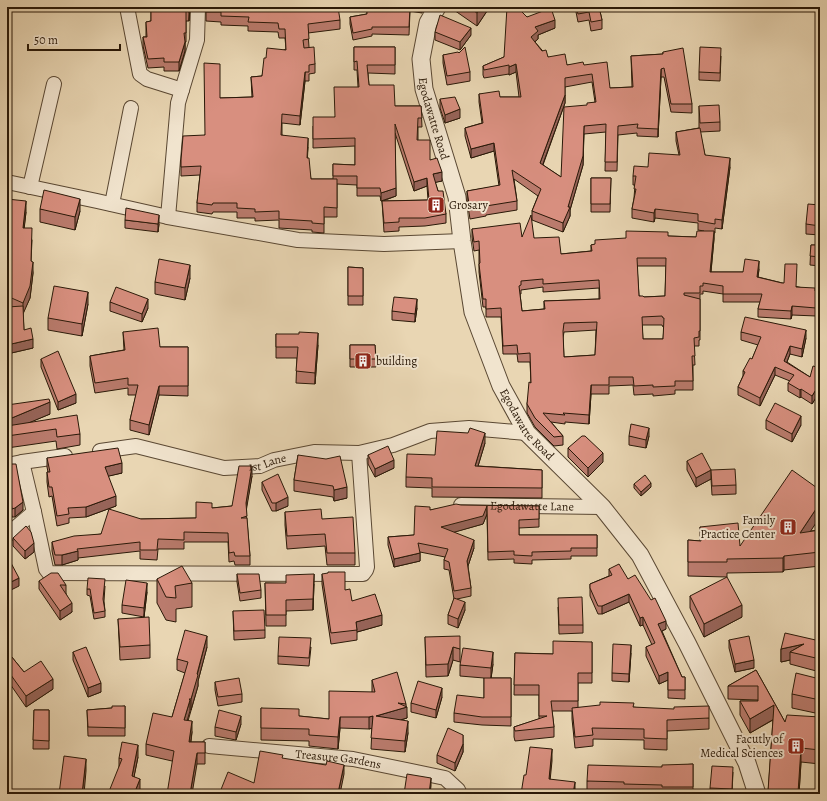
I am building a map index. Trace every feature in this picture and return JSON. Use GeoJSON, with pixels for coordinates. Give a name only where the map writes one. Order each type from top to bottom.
{"type":"FeatureCollection","features":[{"type":"Feature","properties":{"kind":"street"},"geometry":{"type":"LineString","coordinates":[[127,7],[140,74],[147,79],[182,90]]}},
{"type":"Feature","properties":{"kind":"street"},"geometry":{"type":"LineString","coordinates":[[168,217],[178,103],[197,40],[198,7]]}},
{"type":"Feature","properties":{"kind":"street","name":"Egodawatte Road"},"geometry":{"type":"LineString","coordinates":[[437,7],[428,23],[421,59],[424,89],[457,197],[473,312],[501,386],[527,433],[602,507],[640,555],[687,643],[747,763],[757,794]]}},
{"type":"Feature","properties":{"kind":"street"},"geometry":{"type":"LineString","coordinates":[[30,187],[54,84]]}},
{"type":"Feature","properties":{"kind":"street"},"geometry":{"type":"LineString","coordinates":[[112,204],[131,108]]}},
{"type":"Feature","properties":{"kind":"street"},"geometry":{"type":"LineString","coordinates":[[7,182],[168,217],[298,240],[384,244],[462,241]]}},
{"type":"Feature","properties":{"kind":"street","name":"1st Lane"},"geometry":{"type":"LineString","coordinates":[[90,452],[136,446],[224,468],[260,466],[274,460],[314,452],[359,453],[393,445],[430,431],[470,428],[527,433]]}},
{"type":"Feature","properties":{"kind":"street"},"geometry":{"type":"LineString","coordinates":[[22,462],[46,570],[50,573],[363,574],[367,567],[359,453]]}},
{"type":"Feature","properties":{"kind":"street"},"geometry":{"type":"LineString","coordinates":[[7,466],[22,462],[75,455]]}},
{"type":"Feature","properties":{"kind":"street","name":"Egodawatte Lane"},"geometry":{"type":"LineString","coordinates":[[461,505],[602,507]]}},
{"type":"Feature","properties":{"kind":"street"},"geometry":{"type":"LineString","coordinates":[[7,534],[34,512]]}},
{"type":"Feature","properties":{"kind":"street","name":"Treasure Gardens"},"geometry":{"type":"LineString","coordinates":[[209,746],[354,759],[445,778],[458,790],[460,794]]}},
{"type":"Feature","properties":{"kind":"building"},"geometry":{"type":"Polygon","coordinates":[[[151,7],[189,7],[189,12],[186,11],[186,33],[184,33],[185,42],[179,62],[164,62],[164,58],[148,59],[143,37],[147,37],[146,22],[151,21],[151,7]]]}},
{"type":"Feature","properties":{"kind":"building"},"geometry":{"type":"Polygon","coordinates":[[[206,7],[338,7],[340,20],[308,24],[309,39],[303,40],[304,48],[314,47],[315,64],[309,65],[309,72],[305,72],[300,116],[282,114],[281,135],[308,138],[307,158],[309,158],[311,179],[337,179],[337,208],[324,207],[324,224],[312,223],[312,221],[279,219],[279,211],[255,212],[255,209],[237,208],[237,203],[213,203],[212,205],[197,203],[201,166],[181,167],[181,160],[183,136],[205,135],[204,63],[220,64],[220,98],[253,97],[251,77],[262,76],[267,48],[286,50],[285,29],[279,29],[278,23],[248,22],[249,17],[221,16],[221,12],[206,12],[206,7]]]}},
{"type":"Feature","properties":{"kind":"building"},"geometry":{"type":"Polygon","coordinates":[[[367,7],[410,7],[409,27],[372,27],[372,29],[353,33],[350,17],[367,14],[367,7]]]}},
{"type":"Feature","properties":{"kind":"building"},"geometry":{"type":"Polygon","coordinates":[[[468,7],[481,7],[477,13],[468,7]]]}},
{"type":"Feature","properties":{"kind":"building"},"geometry":{"type":"Polygon","coordinates":[[[507,7],[517,7],[527,17],[551,8],[555,20],[535,27],[538,31],[531,37],[542,51],[546,50],[548,57],[565,54],[567,65],[583,62],[584,65],[607,62],[610,88],[633,87],[631,56],[663,54],[663,52],[683,48],[692,104],[671,104],[664,68],[661,69],[658,129],[637,128],[638,124],[618,126],[617,162],[605,162],[606,124],[584,126],[583,156],[568,207],[570,207],[563,223],[532,211],[541,189],[512,170],[517,201],[470,210],[467,191],[500,185],[494,143],[471,149],[465,128],[483,123],[479,94],[499,91],[500,97],[521,97],[516,64],[509,67],[509,65],[484,70],[483,66],[504,57],[507,7]],[[592,74],[565,78],[565,95],[540,163],[561,177],[564,107],[587,105],[587,103],[596,102],[592,74]]]}},
{"type":"Feature","properties":{"kind":"building"},"geometry":{"type":"Polygon","coordinates":[[[576,7],[599,7],[602,20],[591,22],[589,12],[578,14],[576,7]]]}},
{"type":"Feature","properties":{"kind":"building"},"geometry":{"type":"Polygon","coordinates":[[[440,15],[471,28],[460,42],[435,32],[440,15]]]}},
{"type":"Feature","properties":{"kind":"building"},"geometry":{"type":"Polygon","coordinates":[[[354,47],[395,47],[395,65],[367,65],[369,85],[394,85],[395,106],[421,106],[422,118],[418,118],[417,140],[430,140],[430,160],[437,158],[442,172],[433,174],[438,191],[443,191],[446,214],[425,218],[399,218],[399,222],[384,223],[382,201],[429,200],[427,178],[414,182],[395,124],[396,188],[381,193],[380,188],[357,188],[357,176],[333,176],[333,164],[355,165],[355,138],[313,139],[313,117],[335,117],[334,87],[359,87],[357,61],[354,62],[354,47]]]}},
{"type":"Feature","properties":{"kind":"building"},"geometry":{"type":"Polygon","coordinates":[[[465,47],[470,72],[447,76],[443,55],[459,53],[465,47]]]}},
{"type":"Feature","properties":{"kind":"building"},"geometry":{"type":"Polygon","coordinates":[[[700,47],[721,48],[720,73],[699,72],[700,47]]]}},
{"type":"Feature","properties":{"kind":"building"},"geometry":{"type":"Polygon","coordinates":[[[455,97],[460,109],[445,115],[440,99],[455,97]]]}},
{"type":"Feature","properties":{"kind":"building"},"geometry":{"type":"Polygon","coordinates":[[[719,105],[720,122],[700,123],[699,106],[719,105]]]}},
{"type":"Feature","properties":{"kind":"building"},"geometry":{"type":"Polygon","coordinates":[[[700,128],[705,155],[730,158],[722,220],[715,219],[715,224],[698,221],[698,214],[655,209],[654,213],[632,209],[636,189],[634,189],[636,176],[633,176],[634,166],[648,167],[649,153],[680,155],[676,132],[700,128]]]}},
{"type":"Feature","properties":{"kind":"building"},"geometry":{"type":"Polygon","coordinates":[[[591,178],[611,178],[610,204],[591,204],[591,178]]]}},
{"type":"Feature","properties":{"kind":"building"},"geometry":{"type":"Polygon","coordinates":[[[7,179],[10,180],[7,195],[7,179]]]}},
{"type":"Feature","properties":{"kind":"building"},"geometry":{"type":"Polygon","coordinates":[[[44,190],[80,199],[75,217],[40,209],[44,190]]]}},
{"type":"Feature","properties":{"kind":"building"},"geometry":{"type":"Polygon","coordinates":[[[7,199],[26,201],[23,228],[32,228],[31,261],[33,262],[30,286],[23,303],[7,296],[7,199]]]}},
{"type":"Feature","properties":{"kind":"building"},"geometry":{"type":"Polygon","coordinates":[[[808,204],[820,205],[820,226],[806,224],[808,204]]]}},
{"type":"Feature","properties":{"kind":"building"},"geometry":{"type":"Polygon","coordinates":[[[126,208],[159,215],[158,224],[125,220],[126,208]]]}},
{"type":"Feature","properties":{"kind":"building"},"geometry":{"type":"Polygon","coordinates":[[[531,215],[534,238],[559,237],[561,254],[592,251],[591,245],[595,244],[595,240],[626,238],[626,231],[668,232],[668,236],[696,237],[697,231],[714,231],[710,272],[743,272],[745,259],[759,261],[757,277],[784,283],[785,264],[797,264],[796,287],[815,288],[815,291],[820,291],[820,313],[816,312],[816,308],[792,306],[791,311],[758,309],[762,294],[723,294],[723,286],[703,283],[703,286],[700,286],[700,293],[684,293],[684,295],[700,299],[700,331],[699,337],[694,338],[695,356],[692,356],[693,381],[675,381],[675,386],[653,387],[653,385],[634,386],[633,377],[609,377],[609,385],[591,385],[589,415],[543,413],[563,436],[554,437],[535,418],[527,404],[529,382],[531,383],[530,353],[518,354],[517,345],[503,346],[501,308],[486,309],[486,299],[483,299],[479,264],[479,241],[474,242],[472,229],[520,223],[522,237],[531,215]],[[637,258],[639,296],[665,296],[666,258],[637,258]],[[543,279],[521,281],[521,285],[519,286],[522,311],[545,309],[544,301],[600,299],[599,280],[543,284],[543,279]],[[662,316],[642,317],[643,339],[663,339],[664,318],[662,316]],[[597,322],[564,323],[564,357],[595,355],[597,322]]]}},
{"type":"Feature","properties":{"kind":"building"},"geometry":{"type":"Polygon","coordinates":[[[811,245],[820,245],[820,257],[810,256],[811,245]]]}},
{"type":"Feature","properties":{"kind":"building"},"geometry":{"type":"Polygon","coordinates":[[[159,259],[190,265],[185,288],[155,282],[159,259]]]}},
{"type":"Feature","properties":{"kind":"building"},"geometry":{"type":"Polygon","coordinates":[[[348,267],[363,268],[363,296],[348,296],[348,267]]]}},
{"type":"Feature","properties":{"kind":"building"},"geometry":{"type":"Polygon","coordinates":[[[54,286],[88,292],[82,324],[48,318],[54,286]]]}},
{"type":"Feature","properties":{"kind":"building"},"geometry":{"type":"Polygon","coordinates":[[[116,287],[148,299],[142,314],[110,302],[116,287]]]}},
{"type":"Feature","properties":{"kind":"building"},"geometry":{"type":"Polygon","coordinates":[[[394,297],[417,299],[415,314],[392,311],[394,297]]]}},
{"type":"Feature","properties":{"kind":"building"},"geometry":{"type":"Polygon","coordinates":[[[23,306],[24,330],[31,328],[33,339],[7,345],[7,307],[23,306]]]}},
{"type":"Feature","properties":{"kind":"building"},"geometry":{"type":"Polygon","coordinates":[[[745,317],[806,330],[802,349],[790,346],[784,361],[810,377],[813,366],[820,368],[820,385],[812,396],[788,383],[794,375],[775,367],[760,398],[738,387],[745,372],[743,371],[750,358],[752,359],[761,337],[741,332],[745,317]]]}},
{"type":"Feature","properties":{"kind":"building"},"geometry":{"type":"Polygon","coordinates":[[[158,328],[160,347],[188,347],[188,386],[159,386],[149,425],[130,420],[138,385],[128,385],[128,378],[95,383],[90,356],[125,350],[123,332],[158,328]]]}},
{"type":"Feature","properties":{"kind":"building"},"geometry":{"type":"Polygon","coordinates":[[[299,332],[318,333],[315,373],[296,371],[298,347],[276,347],[276,334],[299,334],[299,332]]]}},
{"type":"Feature","properties":{"kind":"building"},"geometry":{"type":"Polygon","coordinates":[[[350,345],[375,345],[376,359],[350,359],[350,345]]]}},
{"type":"Feature","properties":{"kind":"building"},"geometry":{"type":"Polygon","coordinates":[[[58,351],[76,394],[58,402],[41,359],[58,351]]]}},
{"type":"Feature","properties":{"kind":"building"},"geometry":{"type":"Polygon","coordinates":[[[49,399],[50,402],[7,420],[7,405],[49,399]]]}},
{"type":"Feature","properties":{"kind":"building"},"geometry":{"type":"Polygon","coordinates":[[[775,403],[801,416],[792,434],[766,420],[775,403]]]}},
{"type":"Feature","properties":{"kind":"building"},"geometry":{"type":"Polygon","coordinates":[[[77,415],[80,434],[57,437],[56,429],[7,436],[7,426],[77,415]]]}},
{"type":"Feature","properties":{"kind":"building"},"geometry":{"type":"Polygon","coordinates":[[[631,424],[649,428],[646,440],[629,436],[631,424]]]}},
{"type":"Feature","properties":{"kind":"building"},"geometry":{"type":"Polygon","coordinates":[[[470,428],[485,433],[475,466],[542,470],[542,488],[432,487],[432,478],[406,477],[407,454],[435,455],[437,431],[468,433],[470,428]]]}},
{"type":"Feature","properties":{"kind":"building"},"geometry":{"type":"Polygon","coordinates":[[[582,436],[585,436],[603,453],[588,468],[568,448],[582,436]]]}},
{"type":"Feature","properties":{"kind":"building"},"geometry":{"type":"Polygon","coordinates":[[[388,446],[394,460],[375,469],[368,455],[388,446]]]}},
{"type":"Feature","properties":{"kind":"building"},"geometry":{"type":"Polygon","coordinates":[[[118,448],[122,463],[105,467],[116,496],[86,507],[68,508],[69,514],[57,516],[52,487],[49,487],[47,472],[50,472],[47,458],[118,448]]]}},
{"type":"Feature","properties":{"kind":"building"},"geometry":{"type":"Polygon","coordinates":[[[702,453],[711,470],[696,478],[687,461],[702,453]]]}},
{"type":"Feature","properties":{"kind":"building"},"geometry":{"type":"Polygon","coordinates":[[[298,455],[326,459],[340,456],[347,487],[334,490],[333,486],[294,480],[298,455]]]}},
{"type":"Feature","properties":{"kind":"building"},"geometry":{"type":"Polygon","coordinates":[[[7,464],[16,464],[23,502],[12,509],[7,479],[7,464]]]}},
{"type":"Feature","properties":{"kind":"building"},"geometry":{"type":"Polygon","coordinates":[[[239,466],[252,466],[246,503],[247,516],[241,518],[247,518],[250,556],[235,556],[234,552],[229,553],[228,533],[184,532],[184,540],[158,539],[157,550],[140,550],[140,542],[77,549],[78,551],[55,555],[52,542],[74,536],[101,534],[109,509],[141,519],[196,518],[196,502],[212,503],[212,508],[232,506],[239,466]]]}},
{"type":"Feature","properties":{"kind":"building"},"geometry":{"type":"Polygon","coordinates":[[[735,469],[736,485],[712,486],[711,470],[735,469]]]}},
{"type":"Feature","properties":{"kind":"building","name":"Family Practice Center"},"geometry":{"type":"Polygon","coordinates":[[[792,470],[820,490],[820,503],[800,533],[820,530],[820,552],[784,556],[783,558],[727,559],[727,562],[688,562],[688,540],[701,541],[700,527],[738,523],[740,546],[792,470]]]}},
{"type":"Feature","properties":{"kind":"building"},"geometry":{"type":"Polygon","coordinates":[[[278,474],[288,497],[276,503],[272,503],[262,482],[278,474]]]}},
{"type":"Feature","properties":{"kind":"building"},"geometry":{"type":"Polygon","coordinates":[[[645,475],[651,483],[641,492],[634,484],[645,475]]]}},
{"type":"Feature","properties":{"kind":"building"},"geometry":{"type":"Polygon","coordinates":[[[456,504],[539,506],[539,519],[519,520],[519,535],[597,535],[597,548],[571,548],[571,551],[532,552],[532,556],[514,555],[514,551],[488,552],[487,506],[483,516],[441,527],[474,540],[467,561],[471,588],[454,591],[449,562],[444,560],[448,549],[418,543],[420,553],[394,559],[388,537],[414,535],[415,506],[430,507],[430,510],[456,504]]]}},
{"type":"Feature","properties":{"kind":"building"},"geometry":{"type":"Polygon","coordinates":[[[321,509],[322,519],[353,517],[355,553],[327,553],[325,534],[287,536],[285,512],[321,509]]]}},
{"type":"Feature","properties":{"kind":"building"},"geometry":{"type":"Polygon","coordinates":[[[26,526],[31,532],[34,543],[25,551],[13,538],[26,526]]]}},
{"type":"Feature","properties":{"kind":"building"},"geometry":{"type":"Polygon","coordinates":[[[11,563],[19,578],[7,584],[7,565],[11,563]]]}},
{"type":"Feature","properties":{"kind":"building"},"geometry":{"type":"Polygon","coordinates":[[[619,564],[628,579],[635,575],[651,600],[655,598],[666,621],[658,624],[682,677],[685,677],[685,690],[668,690],[668,672],[659,676],[646,647],[655,643],[643,617],[640,618],[629,594],[602,606],[598,606],[590,588],[590,584],[612,575],[609,569],[619,564]]]}},
{"type":"Feature","properties":{"kind":"building"},"geometry":{"type":"Polygon","coordinates":[[[182,566],[192,583],[175,586],[176,598],[166,597],[157,579],[182,566]]]}},
{"type":"Feature","properties":{"kind":"building"},"geometry":{"type":"Polygon","coordinates":[[[328,572],[345,572],[345,590],[350,589],[352,601],[375,594],[382,615],[356,622],[357,630],[331,633],[322,574],[328,572]]]}},
{"type":"Feature","properties":{"kind":"building"},"geometry":{"type":"Polygon","coordinates":[[[51,573],[58,573],[66,585],[60,585],[72,603],[60,611],[39,581],[51,573]]]}},
{"type":"Feature","properties":{"kind":"building"},"geometry":{"type":"Polygon","coordinates":[[[237,574],[259,574],[261,590],[240,593],[237,574]]]}},
{"type":"Feature","properties":{"kind":"building"},"geometry":{"type":"Polygon","coordinates":[[[314,574],[313,599],[286,600],[286,615],[266,615],[265,583],[286,583],[286,575],[314,574]]]}},
{"type":"Feature","properties":{"kind":"building"},"geometry":{"type":"Polygon","coordinates":[[[727,577],[742,605],[704,624],[690,596],[727,577]]]}},
{"type":"Feature","properties":{"kind":"building"},"geometry":{"type":"Polygon","coordinates":[[[88,578],[105,579],[103,599],[105,611],[94,613],[90,589],[87,589],[88,578]]]}},
{"type":"Feature","properties":{"kind":"building"},"geometry":{"type":"Polygon","coordinates":[[[126,580],[147,583],[144,608],[122,605],[126,580]]]}},
{"type":"Feature","properties":{"kind":"building"},"geometry":{"type":"Polygon","coordinates":[[[582,597],[583,625],[559,625],[558,598],[582,597]]]}},
{"type":"Feature","properties":{"kind":"building"},"geometry":{"type":"Polygon","coordinates":[[[454,598],[465,602],[458,619],[448,615],[454,598]]]}},
{"type":"Feature","properties":{"kind":"building"},"geometry":{"type":"Polygon","coordinates":[[[264,610],[265,630],[234,631],[233,611],[264,610]]]}},
{"type":"Feature","properties":{"kind":"building"},"geometry":{"type":"Polygon","coordinates":[[[149,617],[150,645],[120,647],[118,619],[149,617]]]}},
{"type":"Feature","properties":{"kind":"building"},"geometry":{"type":"Polygon","coordinates":[[[185,630],[207,636],[198,675],[191,699],[189,699],[190,700],[184,720],[192,721],[189,742],[205,742],[205,753],[197,753],[190,794],[167,794],[174,751],[146,744],[153,713],[172,717],[188,662],[177,659],[185,630]]]}},
{"type":"Feature","properties":{"kind":"building"},"geometry":{"type":"Polygon","coordinates":[[[785,633],[820,641],[820,659],[790,652],[804,644],[781,649],[785,633]]]}},
{"type":"Feature","properties":{"kind":"building"},"geometry":{"type":"Polygon","coordinates":[[[460,636],[460,649],[453,647],[448,664],[426,665],[425,637],[460,636]]]}},
{"type":"Feature","properties":{"kind":"building"},"geometry":{"type":"Polygon","coordinates":[[[749,636],[754,660],[735,664],[729,640],[749,636]]]}},
{"type":"Feature","properties":{"kind":"building"},"geometry":{"type":"Polygon","coordinates":[[[279,637],[311,638],[309,658],[278,656],[279,637]]]}},
{"type":"Feature","properties":{"kind":"building"},"geometry":{"type":"Polygon","coordinates":[[[553,641],[592,642],[592,673],[578,673],[578,701],[551,701],[554,727],[515,731],[514,727],[547,716],[539,716],[539,685],[514,685],[515,653],[553,654],[553,641]]]}},
{"type":"Feature","properties":{"kind":"building"},"geometry":{"type":"Polygon","coordinates":[[[613,644],[631,645],[629,674],[612,673],[613,644]]]}},
{"type":"Feature","properties":{"kind":"building"},"geometry":{"type":"Polygon","coordinates":[[[86,647],[101,683],[88,688],[73,652],[86,647]]]}},
{"type":"Feature","properties":{"kind":"building"},"geometry":{"type":"Polygon","coordinates":[[[463,648],[493,652],[491,668],[460,665],[463,648]]]}},
{"type":"Feature","properties":{"kind":"building"},"geometry":{"type":"Polygon","coordinates":[[[7,651],[24,672],[41,661],[53,679],[26,696],[8,671],[7,672],[7,651]]]}},
{"type":"Feature","properties":{"kind":"building"},"geometry":{"type":"Polygon","coordinates":[[[756,670],[785,722],[787,715],[820,717],[820,750],[801,748],[798,793],[768,791],[774,705],[750,719],[740,701],[758,701],[758,686],[728,686],[756,670]]]}},
{"type":"Feature","properties":{"kind":"building"},"geometry":{"type":"Polygon","coordinates":[[[397,672],[406,704],[398,703],[407,707],[376,716],[408,721],[405,741],[371,738],[373,716],[340,717],[338,737],[309,735],[309,729],[261,728],[261,708],[299,709],[299,716],[329,719],[329,691],[375,692],[372,680],[397,672]]]}},
{"type":"Feature","properties":{"kind":"building"},"geometry":{"type":"Polygon","coordinates":[[[796,673],[820,679],[820,700],[792,694],[796,673]]]}},
{"type":"Feature","properties":{"kind":"building"},"geometry":{"type":"Polygon","coordinates":[[[239,678],[242,694],[218,697],[215,682],[239,678]]]}},
{"type":"Feature","properties":{"kind":"building"},"geometry":{"type":"Polygon","coordinates":[[[484,678],[511,678],[511,717],[482,717],[454,713],[457,695],[484,698],[484,678]]]}},
{"type":"Feature","properties":{"kind":"building"},"geometry":{"type":"Polygon","coordinates":[[[418,681],[442,688],[436,710],[411,703],[418,681]]]}},
{"type":"Feature","properties":{"kind":"building"},"geometry":{"type":"Polygon","coordinates":[[[600,702],[634,703],[633,707],[674,709],[674,707],[709,706],[709,718],[667,720],[667,739],[644,738],[644,729],[592,728],[593,735],[575,737],[572,708],[600,705],[600,702]]]}},
{"type":"Feature","properties":{"kind":"building"},"geometry":{"type":"Polygon","coordinates":[[[112,706],[125,706],[125,728],[88,727],[87,710],[112,708],[112,706]]]}},
{"type":"Feature","properties":{"kind":"building"},"geometry":{"type":"Polygon","coordinates":[[[34,710],[49,710],[49,741],[33,740],[34,710]]]}},
{"type":"Feature","properties":{"kind":"building"},"geometry":{"type":"Polygon","coordinates":[[[219,710],[241,716],[236,732],[215,727],[219,710]]]}},
{"type":"Feature","properties":{"kind":"building"},"geometry":{"type":"Polygon","coordinates":[[[448,728],[463,735],[463,744],[455,763],[437,755],[448,728]]]}},
{"type":"Feature","properties":{"kind":"building"},"geometry":{"type":"Polygon","coordinates":[[[122,742],[138,745],[132,776],[140,779],[134,794],[108,794],[122,759],[119,758],[122,742]]]}},
{"type":"Feature","properties":{"kind":"building"},"geometry":{"type":"Polygon","coordinates":[[[530,747],[552,749],[549,779],[575,782],[573,794],[521,794],[524,775],[526,775],[530,747]]]}},
{"type":"Feature","properties":{"kind":"building"},"geometry":{"type":"Polygon","coordinates":[[[260,751],[283,755],[282,758],[326,765],[327,761],[344,765],[338,793],[340,794],[225,794],[220,792],[228,772],[254,783],[260,751]]]}},
{"type":"Feature","properties":{"kind":"building"},"geometry":{"type":"Polygon","coordinates":[[[64,756],[86,759],[82,794],[59,794],[64,756]]]}},
{"type":"Feature","properties":{"kind":"building"},"geometry":{"type":"Polygon","coordinates":[[[693,764],[693,787],[662,787],[662,785],[587,781],[588,765],[662,767],[662,765],[693,764]]]}},
{"type":"Feature","properties":{"kind":"building"},"geometry":{"type":"Polygon","coordinates":[[[712,766],[733,767],[732,789],[710,788],[712,766]]]}},
{"type":"Feature","properties":{"kind":"building"},"geometry":{"type":"Polygon","coordinates":[[[407,774],[431,778],[429,794],[404,794],[407,774]]]}},
{"type":"Feature","properties":{"kind":"place","name":"Grosary"},"geometry":{"type":"Point","coordinates":[436,205]}},
{"type":"Feature","properties":{"kind":"place","name":"building"},"geometry":{"type":"Point","coordinates":[363,361]}},
{"type":"Feature","properties":{"kind":"place","name":"Family Practice Center"},"geometry":{"type":"Point","coordinates":[788,527]}},
{"type":"Feature","properties":{"kind":"place","name":"Facutly of Medical Sciences"},"geometry":{"type":"Point","coordinates":[796,746]}}]}
